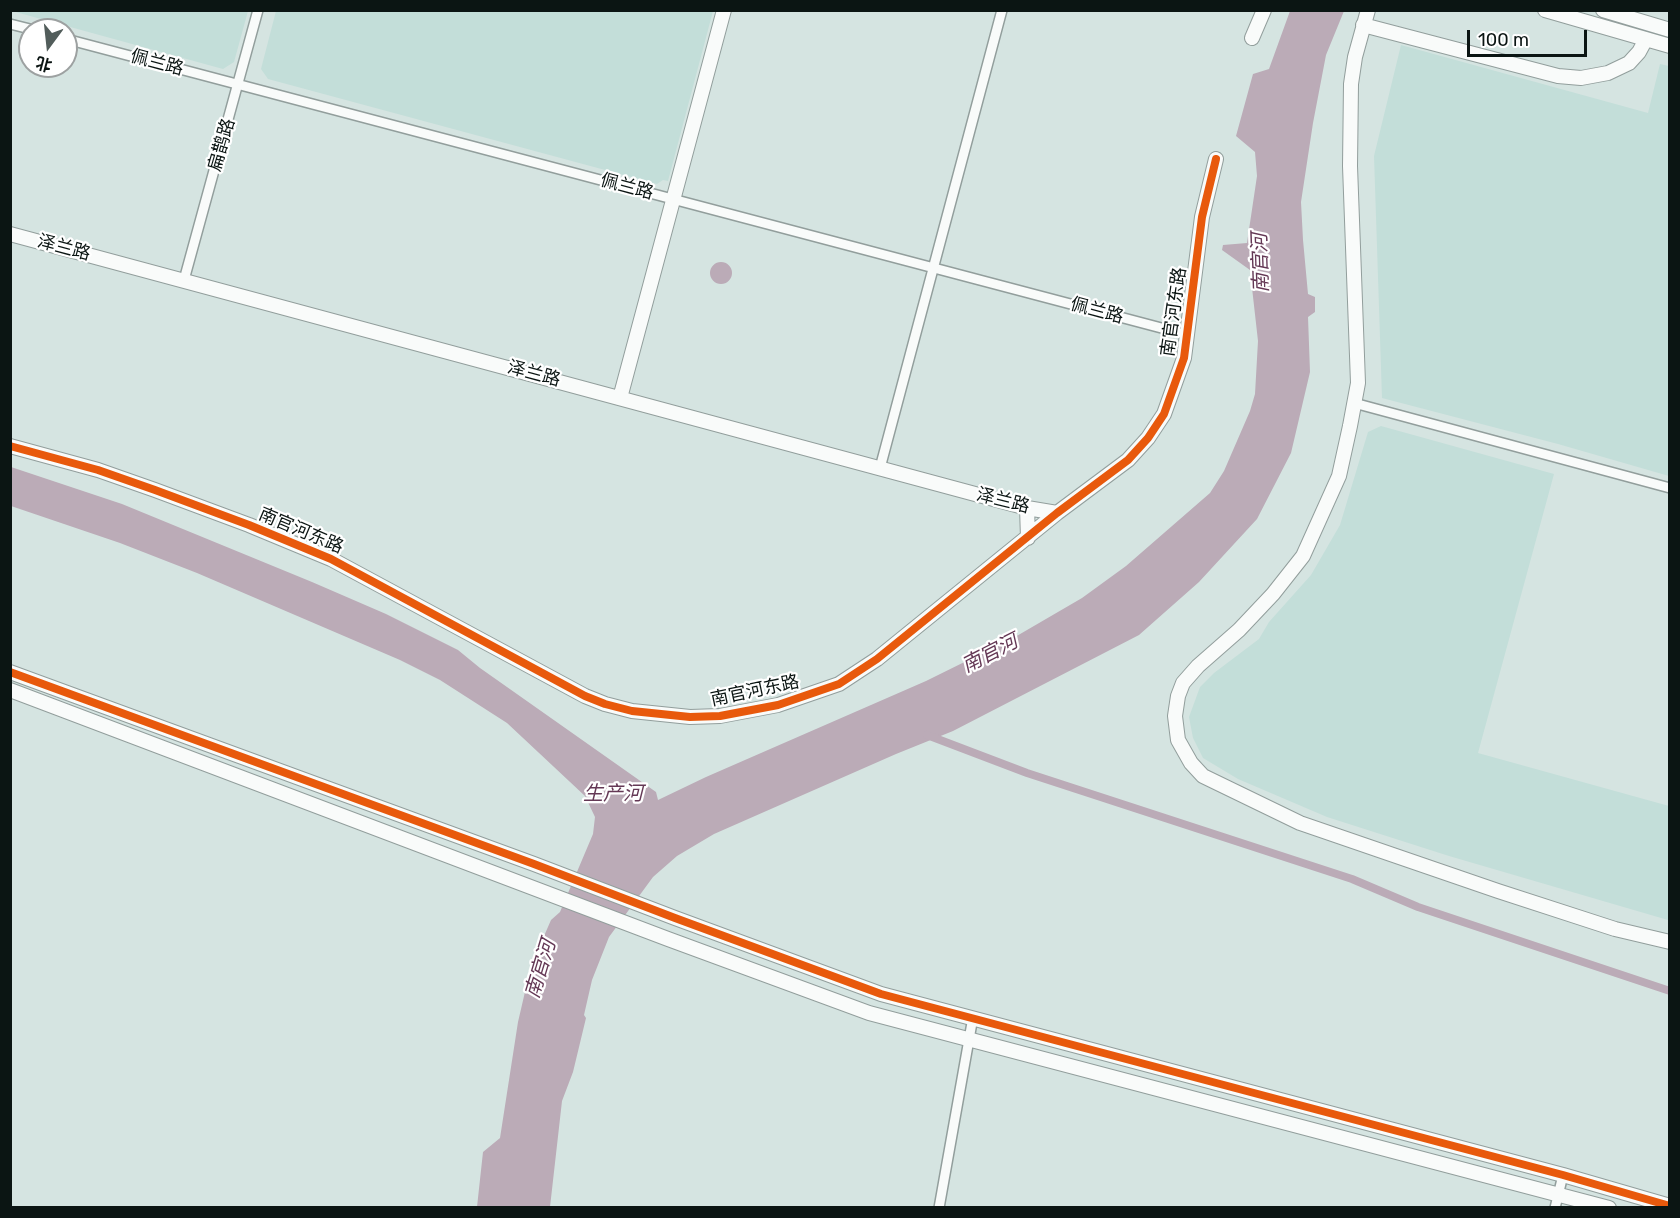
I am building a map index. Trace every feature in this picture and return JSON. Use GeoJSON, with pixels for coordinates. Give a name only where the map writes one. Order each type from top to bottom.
{"type":"FeatureCollection","features":[{"type":"Feature","properties":{"kind":"street","name":"扁鹊路"},"geometry":{"type":"LineString","coordinates":[[184,280],[258,10]]}},
{"type":"Feature","properties":{"kind":"street"},"geometry":{"type":"LineString","coordinates":[[621,398],[724,10]]}},
{"type":"Feature","properties":{"kind":"street"},"geometry":{"type":"LineString","coordinates":[[880,468],[1002,10]]}},
{"type":"Feature","properties":{"kind":"street"},"geometry":{"type":"LineString","coordinates":[[1252,38],[1264,10]]}},
{"type":"Feature","properties":{"kind":"street"},"geometry":{"type":"LineString","coordinates":[[1368,10],[1351,84],[1350,166],[1358,383],[1339,476],[1303,556],[1273,594],[1239,630],[1183,682],[1175,716],[1178,740],[1191,763],[1203,776],[1300,823],[1615,929],[1670,942]]}},
{"type":"Feature","properties":{"kind":"street"},"geometry":{"type":"LineString","coordinates":[[1545,10],[1670,46]]}},
{"type":"Feature","properties":{"kind":"street"},"geometry":{"type":"LineString","coordinates":[[1603,10],[1652,18],[1670,30]]}},
{"type":"Feature","properties":{"kind":"street"},"geometry":{"type":"LineString","coordinates":[[1363,25],[1558,76],[1581,78],[1608,72],[1629,63],[1639,52],[1646,39]]}},
{"type":"Feature","properties":{"kind":"street","name":"佩兰路"},"geometry":{"type":"LineString","coordinates":[[78,42],[1188,335]]}},
{"type":"Feature","properties":{"kind":"street","name":"南官河东路"},"geometry":{"type":"LineString","coordinates":[[10,446],[98,470],[155,490],[270,533],[331,559],[585,696],[605,704],[632,711],[690,717],[720,716],[778,705],[839,684],[877,659],[1057,513],[1128,459],[1148,438],[1164,414],[1185,358],[1202,217],[1216,159]]}},
{"type":"Feature","properties":{"kind":"street","name":"泽兰路"},"geometry":{"type":"LineString","coordinates":[[10,234],[1027,508],[1057,513]]}},
{"type":"Feature","properties":{"kind":"street"},"geometry":{"type":"LineString","coordinates":[[1354,403],[1670,488]]}},
{"type":"Feature","properties":{"kind":"street"},"geometry":{"type":"LineString","coordinates":[[1027,508],[1028,538]]}},
{"type":"Feature","properties":{"kind":"street"},"geometry":{"type":"LineString","coordinates":[[10,672],[881,994],[1563,1175],[1670,1206]]}},
{"type":"Feature","properties":{"kind":"street"},"geometry":{"type":"LineString","coordinates":[[10,690],[668,939],[869,1012],[1557,1201],[1609,1208]]}},
{"type":"Feature","properties":{"kind":"street"},"geometry":{"type":"LineString","coordinates":[[939,1208],[973,1017]]}},
{"type":"Feature","properties":{"kind":"street"},"geometry":{"type":"LineString","coordinates":[[1557,1201],[1563,1175]]}},
{"type":"Feature","properties":{"kind":"shaded area"},"geometry":{"type":"Polygon","coordinates":[[[276,10],[713,11],[668,181],[663,180],[657,184],[268,79],[261,69],[276,10]]]}},
{"type":"Feature","properties":{"kind":"shaded area"},"geometry":{"type":"Polygon","coordinates":[[[12,11],[248,11],[234,62],[223,69],[78,29],[78,18],[37,18],[12,11]]]}},
{"type":"Feature","properties":{"kind":"shaded area"},"geometry":{"type":"Polygon","coordinates":[[[1401,45],[1648,113],[1660,64],[1669,66],[1669,476],[1382,398],[1374,156],[1401,45]]]}},
{"type":"Feature","properties":{"kind":"shaded area"},"geometry":{"type":"Polygon","coordinates":[[[1381,426],[1554,474],[1478,753],[1669,806],[1670,915],[1668,920],[1449,856],[1327,817],[1238,779],[1203,758],[1193,738],[1189,717],[1200,687],[1214,673],[1259,639],[1269,622],[1311,575],[1340,525],[1368,432],[1381,426]]]}},
{"type":"Feature","properties":{"kind":"water"},"geometry":{"type":"Polygon","coordinates":[[[1290,11],[1344,11],[1326,55],[1301,202],[1308,294],[1315,297],[1315,312],[1308,317],[1310,372],[1291,453],[1257,519],[1199,582],[1139,635],[953,731],[714,834],[677,856],[653,877],[609,937],[592,980],[584,1015],[586,1018],[573,1072],[562,1101],[550,1207],[477,1207],[483,1152],[500,1138],[518,1022],[531,966],[551,920],[560,912],[593,834],[595,817],[585,796],[507,723],[440,680],[400,660],[197,573],[120,543],[11,506],[11,467],[122,504],[386,614],[458,650],[480,668],[656,792],[658,800],[926,681],[1015,637],[1082,598],[1126,566],[1210,493],[1224,471],[1255,394],[1258,341],[1250,270],[1222,250],[1223,245],[1247,243],[1257,176],[1255,152],[1236,136],[1253,74],[1269,69],[1290,11]]]}},
{"type":"Feature","properties":{"kind":"water"},"geometry":{"type":"Polygon","coordinates":[[[721,262],[729,265],[732,273],[729,281],[721,284],[713,281],[710,273],[713,265],[721,262]]]}},
{"type":"Feature","properties":{"kind":"waterway"},"geometry":{"type":"LineString","coordinates":[[927,735],[1027,773],[1352,879],[1418,907],[1670,991]]}},
{"type":"Feature","properties":{"kind":"cycle path"},"geometry":{"type":"LineString","coordinates":[[10,446],[98,470],[155,490],[331,559],[585,696],[605,704],[632,711],[690,717],[720,716],[778,705],[839,684],[877,659],[1057,513],[1128,460],[1148,438],[1164,414],[1184,358],[1202,217],[1216,159]]}},
{"type":"Feature","properties":{"kind":"cycle path"},"geometry":{"type":"LineString","coordinates":[[10,672],[881,994],[1563,1175],[1670,1206]]}},
{"type":"Feature","properties":{"kind":"water label","name":"南官河"},"geometry":{"type":"Point","coordinates":[1261,263]}},
{"type":"Feature","properties":{"kind":"water label","name":"南官河"},"geometry":{"type":"Point","coordinates":[990,654]}},
{"type":"Feature","properties":{"kind":"water label","name":"生产河"},"geometry":{"type":"Point","coordinates":[613,794]}},
{"type":"Feature","properties":{"kind":"water label","name":"南官河"},"geometry":{"type":"Point","coordinates":[541,969]}}]}
